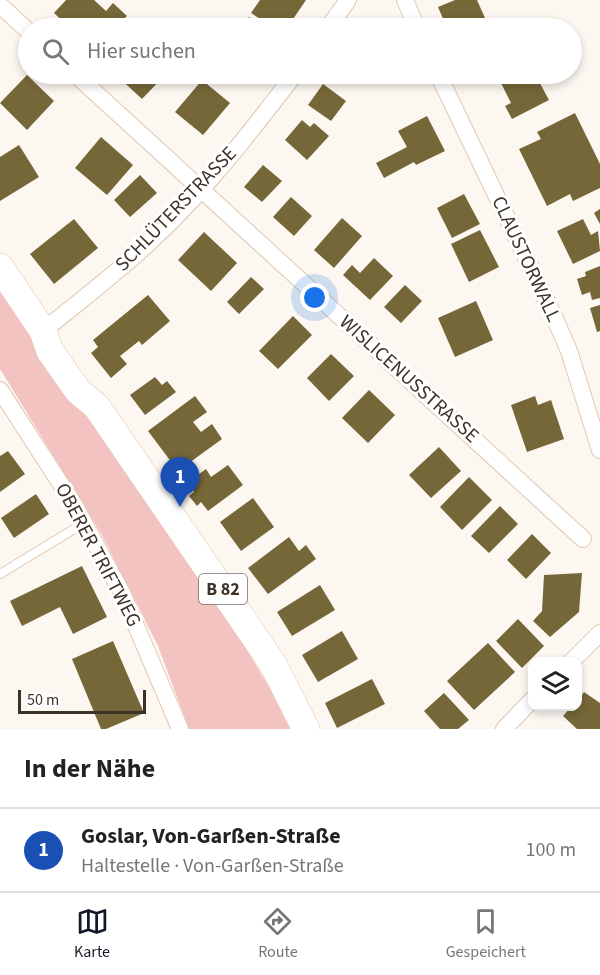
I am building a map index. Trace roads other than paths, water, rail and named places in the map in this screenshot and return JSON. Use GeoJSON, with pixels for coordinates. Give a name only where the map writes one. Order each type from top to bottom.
{"type":"FeatureCollection","features":[{"type":"Feature","properties":{"kind":"main road","name":"B 82"},"geometry":{"type":"LineString","coordinates":[[0,267],[43,331],[62,343],[91,384],[97,407],[273,664],[306,729]]}},
{"type":"Feature","properties":{"kind":"street"},"geometry":{"type":"LineString","coordinates":[[335,18],[348,0]]}},
{"type":"Feature","properties":{"kind":"street"},"geometry":{"type":"LineString","coordinates":[[405,0],[413,18]]}},
{"type":"Feature","properties":{"kind":"street"},"geometry":{"type":"LineString","coordinates":[[0,5],[18,22]]}},
{"type":"Feature","properties":{"kind":"street","name":"WISLICENUSSTRASSE"},"geometry":{"type":"LineString","coordinates":[[86,84],[584,539]]}},
{"type":"Feature","properties":{"kind":"street","name":"SCHLÜTERSTRASSE"},"geometry":{"type":"LineString","coordinates":[[43,331],[101,285],[153,239],[249,134],[287,84]]}},
{"type":"Feature","properties":{"kind":"street","name":"CLAUSTORWALL"},"geometry":{"type":"LineString","coordinates":[[443,84],[569,351],[600,450]]}},
{"type":"Feature","properties":{"kind":"street","name":"OBERER TRIFTWEG"},"geometry":{"type":"LineString","coordinates":[[0,390],[75,506],[122,593],[180,729]]}},
{"type":"Feature","properties":{"kind":"street"},"geometry":{"type":"LineString","coordinates":[[577,657],[600,633]]}},
{"type":"Feature","properties":{"kind":"street"},"geometry":{"type":"LineString","coordinates":[[504,729],[528,704]]}},
{"type":"Feature","properties":{"kind":"lane"},"geometry":{"type":"LineString","coordinates":[[0,574],[84,523]]}},
{"type":"Feature","properties":{"kind":"place","name":"Goslar, Von-Garßen-Straße"},"geometry":{"type":"Point","coordinates":[180,507]}}]}
